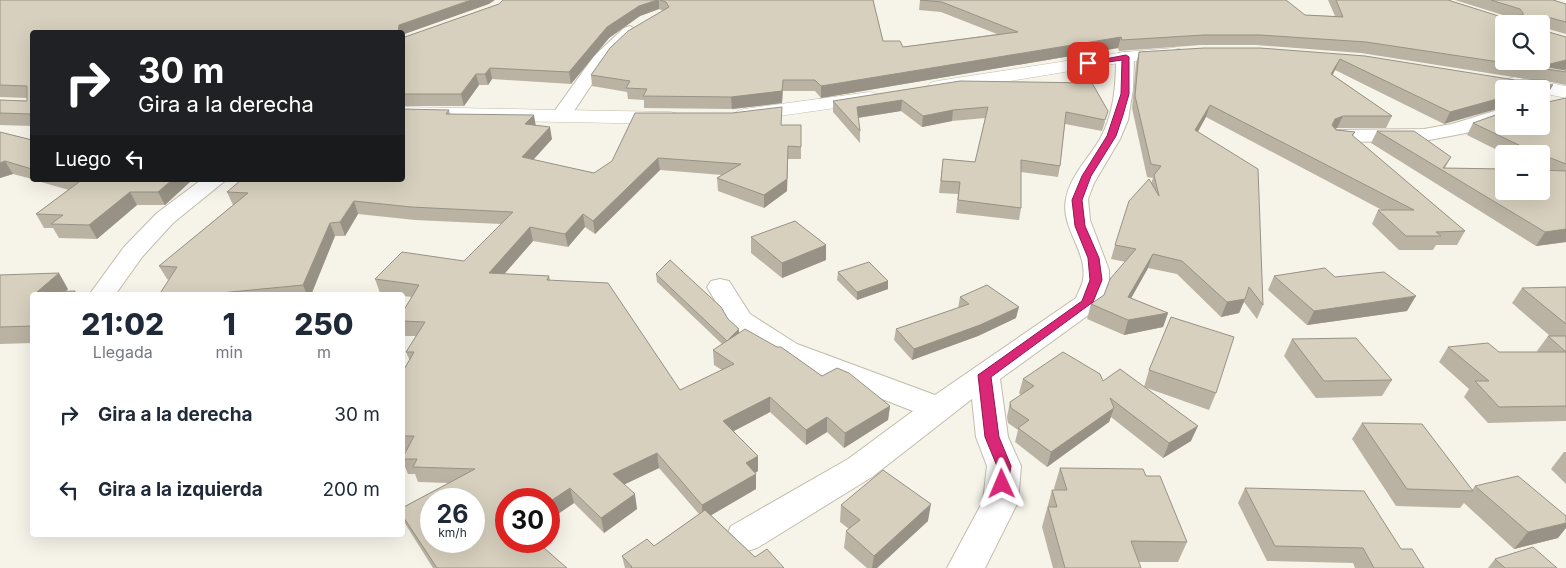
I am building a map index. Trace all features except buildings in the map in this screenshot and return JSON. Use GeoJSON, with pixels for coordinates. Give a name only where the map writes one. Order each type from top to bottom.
{"type":"FeatureCollection","features":[{"type":"Feature","properties":{"kind":"street"},"geometry":{"type":"LineString","coordinates":[[561,116],[600,60],[631,30],[645,23]]}},
{"type":"Feature","properties":{"kind":"street"},"geometry":{"type":"LineString","coordinates":[[920,90],[1126,57],[1193,52]]}},
{"type":"Feature","properties":{"kind":"street"},"geometry":{"type":"LineString","coordinates":[[744,537],[860,468],[938,408],[1088,302],[1096,280],[1094,258],[1080,226],[1077,200],[1086,176],[1112,136],[1117,122],[1125,94],[1126,57]]}},
{"type":"Feature","properties":{"kind":"street"},"geometry":{"type":"LineString","coordinates":[[1550,89],[1566,92]]}},
{"type":"Feature","properties":{"kind":"street"},"geometry":{"type":"LineString","coordinates":[[723,117],[771,112],[891,94]]}},
{"type":"Feature","properties":{"kind":"street"},"geometry":{"type":"LineString","coordinates":[[1550,104],[1566,100]]}},
{"type":"Feature","properties":{"kind":"street"},"geometry":{"type":"LineString","coordinates":[[405,113],[687,118]]}},
{"type":"Feature","properties":{"kind":"street"},"geometry":{"type":"LineString","coordinates":[[1338,136],[1402,137],[1453,130],[1495,117]]}},
{"type":"Feature","properties":{"kind":"street"},"geometry":{"type":"LineString","coordinates":[[104,292],[133,252],[165,218],[212,182]]}},
{"type":"Feature","properties":{"kind":"street"},"geometry":{"type":"LineString","coordinates":[[720,287],[740,320],[787,350],[938,408]]}},
{"type":"Feature","properties":{"kind":"street"},"geometry":{"type":"LineString","coordinates":[[966,568],[1000,502],[1004,466],[992,437],[984,375]]}},
{"type":"Feature","properties":{"kind":"route"},"geometry":{"type":"LineString","coordinates":[[1002,484],[1004,466],[992,437],[984,375],[1088,302],[1096,280],[1094,258],[1080,226],[1077,200],[1086,176],[1112,136],[1125,94],[1126,57],[1088,63]]}}]}
